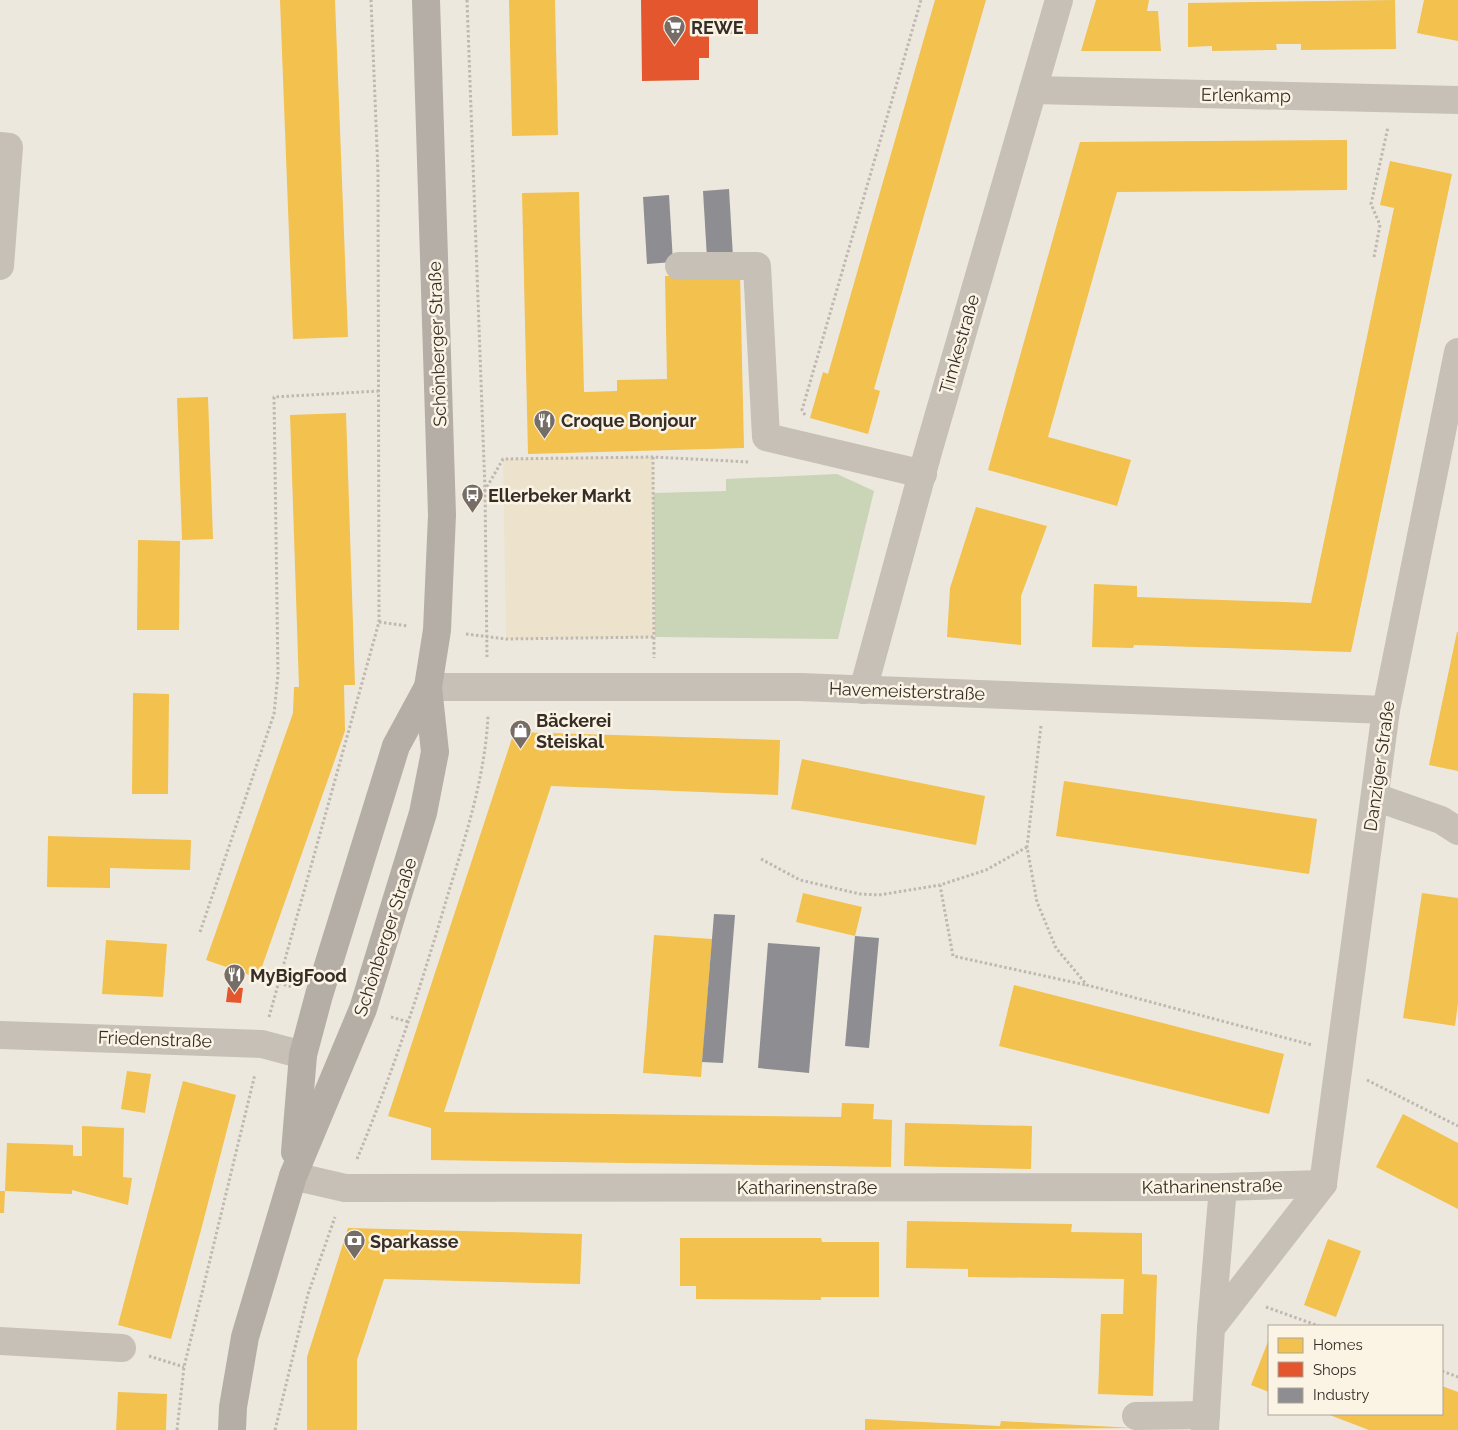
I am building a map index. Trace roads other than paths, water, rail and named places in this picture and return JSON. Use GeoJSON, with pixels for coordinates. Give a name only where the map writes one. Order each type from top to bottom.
{"type":"FeatureCollection","features":[{"type":"Feature","properties":{"kind":"main road","name":"Schönberger Straße"},"geometry":{"type":"LineString","coordinates":[[232,1430],[233,1407],[245,1337],[293,1176],[363,1009],[424,813],[435,752],[428,687],[437,630],[442,515],[426,0]]}},
{"type":"Feature","properties":{"kind":"main road","name":"Schönberger Straße"},"geometry":{"type":"LineString","coordinates":[[293,1176],[303,1056],[328,963],[396,746],[428,687]]}},
{"type":"Feature","properties":{"kind":"street","name":"Timkestraße"},"geometry":{"type":"LineString","coordinates":[[863,690],[922,474],[1060,0]]}},
{"type":"Feature","properties":{"kind":"street","name":"Erlenkamp"},"geometry":{"type":"LineString","coordinates":[[1033,90],[1458,100]]}},
{"type":"Feature","properties":{"kind":"street"},"geometry":{"type":"LineString","coordinates":[[0,146],[9,147],[0,266]]}},
{"type":"Feature","properties":{"kind":"street"},"geometry":{"type":"LineString","coordinates":[[680,266],[757,266],[766,437],[922,474]]}},
{"type":"Feature","properties":{"kind":"street","name":"Danziger Straße"},"geometry":{"type":"LineString","coordinates":[[1323,1184],[1386,710],[1458,352]]}},
{"type":"Feature","properties":{"kind":"street","name":"Havemeisterstraße"},"geometry":{"type":"LineString","coordinates":[[428,687],[800,687],[1044,695],[1386,710]]}},
{"type":"Feature","properties":{"kind":"street"},"geometry":{"type":"LineString","coordinates":[[1375,797],[1441,820],[1458,831]]}},
{"type":"Feature","properties":{"kind":"street","name":"Friedenstraße"},"geometry":{"type":"LineString","coordinates":[[2,1033],[262,1044],[303,1056]]}},
{"type":"Feature","properties":{"kind":"street","name":"Katharinenstraße"},"geometry":{"type":"LineString","coordinates":[[293,1176],[345,1188],[1223,1187],[1323,1184]]}},
{"type":"Feature","properties":{"kind":"street"},"geometry":{"type":"LineString","coordinates":[[1211,1328],[1323,1184]]}},
{"type":"Feature","properties":{"kind":"street"},"geometry":{"type":"LineString","coordinates":[[1136,1416],[1206,1423],[1211,1328],[1223,1187]]}},
{"type":"Feature","properties":{"kind":"street"},"geometry":{"type":"LineString","coordinates":[[0,1341],[122,1348]]}},
{"type":"Feature","properties":{"kind":"place","name":"REWE"},"geometry":{"type":"Point","coordinates":[675,46]}},
{"type":"Feature","properties":{"kind":"place","name":"Croque Bonjour"},"geometry":{"type":"Point","coordinates":[545,439]}},
{"type":"Feature","properties":{"kind":"place","name":"Ellerbeker Markt"},"geometry":{"type":"Point","coordinates":[472,514]}},
{"type":"Feature","properties":{"kind":"place","name":"Bäckerei Steiskal"},"geometry":{"type":"Point","coordinates":[520,749]}},
{"type":"Feature","properties":{"kind":"place","name":"MyBigFood"},"geometry":{"type":"Point","coordinates":[234,994]}},
{"type":"Feature","properties":{"kind":"place","name":"Sparkasse"},"geometry":{"type":"Point","coordinates":[354,1260]}}]}
